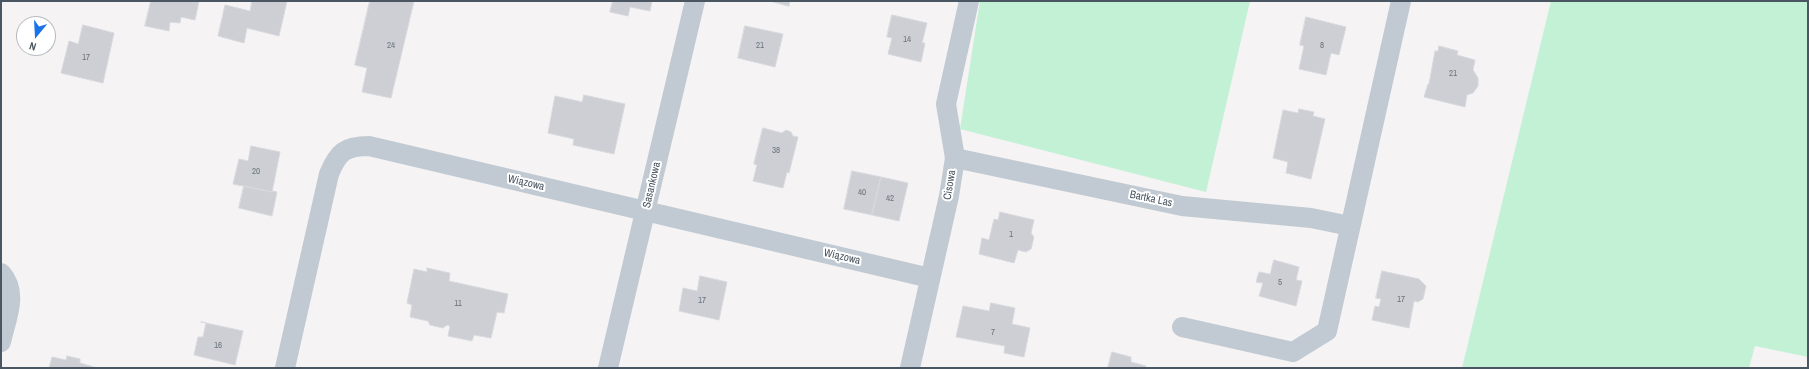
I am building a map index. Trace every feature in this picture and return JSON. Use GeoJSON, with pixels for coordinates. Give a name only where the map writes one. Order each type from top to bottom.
{"type":"FeatureCollection","features":[{"type":"Feature","properties":{"kind":"street","name":"Sasankowa"},"geometry":{"type":"LineString","coordinates":[[608,368],[695,1]]}},
{"type":"Feature","properties":{"kind":"street","name":"Cisowa"},"geometry":{"type":"LineString","coordinates":[[910,368],[949,196],[954,158],[946,104],[968,1]]}},
{"type":"Feature","properties":{"kind":"street"},"geometry":{"type":"LineString","coordinates":[[1182,327],[1293,352],[1327,331],[1401,1]]}},
{"type":"Feature","properties":{"kind":"street","name":"Wiązowa"},"geometry":{"type":"LineString","coordinates":[[285,368],[329,174],[334,161],[345,150],[356,146],[369,146],[930,278]]}},
{"type":"Feature","properties":{"kind":"street","name":"Bartka Las"},"geometry":{"type":"LineString","coordinates":[[954,158],[1182,206],[1311,218],[1350,226]]}},
{"type":"Feature","properties":{"kind":"street"},"geometry":{"type":"LineString","coordinates":[[1,273],[7,280],[12,294],[1,342]]}},
{"type":"Feature","properties":{"kind":"green space"},"geometry":{"type":"Polygon","coordinates":[[[980,1],[1250,1],[1206,192],[960,129],[980,1]]]}},
{"type":"Feature","properties":{"kind":"green space"},"geometry":{"type":"Polygon","coordinates":[[[1551,1],[1808,1],[1808,357],[1755,346],[1749,368],[1462,368],[1551,1]]]}},
{"type":"Feature","properties":{"kind":"building"},"geometry":{"type":"Polygon","coordinates":[[[151,1],[199,1],[195,20],[181,17],[180,23],[170,22],[169,31],[145,26],[151,1]]]}},
{"type":"Feature","properties":{"kind":"building"},"geometry":{"type":"Polygon","coordinates":[[[252,1],[287,1],[279,36],[247,28],[244,43],[218,36],[225,5],[250,11],[252,1]]]}},
{"type":"Feature","properties":{"kind":"building"},"geometry":{"type":"Polygon","coordinates":[[[370,1],[414,1],[391,98],[362,92],[367,68],[355,65],[370,1]]]}},
{"type":"Feature","properties":{"kind":"building"},"geometry":{"type":"Polygon","coordinates":[[[613,1],[652,1],[650,11],[630,7],[628,16],[610,12],[613,1]]]}},
{"type":"Feature","properties":{"kind":"building"},"geometry":{"type":"Polygon","coordinates":[[[770,1],[790,1],[789,6],[770,1]]]}},
{"type":"Feature","properties":{"kind":"building"},"geometry":{"type":"Polygon","coordinates":[[[892,15],[927,23],[922,43],[925,43],[921,62],[888,54],[892,38],[887,37],[892,15]]]}},
{"type":"Feature","properties":{"kind":"building"},"geometry":{"type":"Polygon","coordinates":[[[1306,17],[1346,27],[1339,55],[1331,53],[1326,75],[1299,69],[1304,46],[1300,45],[1306,17]]]}},
{"type":"Feature","properties":{"kind":"building"},"geometry":{"type":"Polygon","coordinates":[[[83,25],[114,33],[103,83],[61,73],[69,41],[78,44],[83,25]]]}},
{"type":"Feature","properties":{"kind":"building"},"geometry":{"type":"Polygon","coordinates":[[[745,26],[783,34],[775,67],[738,58],[745,26]]]}},
{"type":"Feature","properties":{"kind":"building"},"geometry":{"type":"Polygon","coordinates":[[[1439,46],[1458,51],[1457,55],[1475,60],[1473,70],[1478,78],[1478,86],[1473,93],[1467,95],[1465,107],[1424,97],[1429,84],[1435,51],[1438,51],[1439,46]]]}},
{"type":"Feature","properties":{"kind":"building"},"geometry":{"type":"Polygon","coordinates":[[[584,95],[625,104],[614,154],[573,145],[574,139],[548,133],[555,96],[582,102],[584,95]]]}},
{"type":"Feature","properties":{"kind":"building"},"geometry":{"type":"Polygon","coordinates":[[[1299,109],[1314,112],[1313,116],[1325,119],[1311,179],[1286,173],[1288,162],[1273,158],[1283,110],[1298,113],[1299,109]]]}},
{"type":"Feature","properties":{"kind":"building"},"geometry":{"type":"Polygon","coordinates":[[[763,128],[782,133],[786,130],[791,132],[793,136],[798,137],[789,173],[787,172],[783,188],[753,181],[757,165],[754,164],[763,128]]]}},
{"type":"Feature","properties":{"kind":"building"},"geometry":{"type":"Polygon","coordinates":[[[251,146],[280,152],[272,192],[233,184],[239,159],[248,161],[251,146]]]}},
{"type":"Feature","properties":{"kind":"building"},"geometry":{"type":"Polygon","coordinates":[[[852,171],[881,177],[872,215],[844,209],[852,171]]]}},
{"type":"Feature","properties":{"kind":"building"},"geometry":{"type":"Polygon","coordinates":[[[881,177],[908,183],[899,221],[872,215],[881,177]]]}},
{"type":"Feature","properties":{"kind":"building"},"geometry":{"type":"Polygon","coordinates":[[[244,186],[277,192],[272,216],[239,208],[244,186]]]}},
{"type":"Feature","properties":{"kind":"building"},"geometry":{"type":"Polygon","coordinates":[[[1000,212],[1034,220],[1031,233],[1034,237],[1031,249],[1026,252],[1018,250],[1014,263],[979,254],[982,238],[989,240],[994,219],[998,220],[1000,212]]]}},
{"type":"Feature","properties":{"kind":"building"},"geometry":{"type":"Polygon","coordinates":[[[1274,260],[1299,267],[1296,280],[1302,281],[1296,306],[1259,296],[1263,283],[1256,282],[1259,272],[1270,274],[1274,260]]]}},
{"type":"Feature","properties":{"kind":"building"},"geometry":{"type":"Polygon","coordinates":[[[427,268],[450,273],[449,281],[508,294],[504,313],[497,312],[491,338],[474,335],[472,341],[448,336],[450,326],[447,325],[443,328],[430,325],[428,321],[410,317],[412,305],[407,303],[414,269],[427,272],[427,268]]]}},
{"type":"Feature","properties":{"kind":"building"},"geometry":{"type":"Polygon","coordinates":[[[1382,271],[1419,279],[1426,286],[1423,299],[1418,302],[1414,301],[1409,328],[1372,320],[1375,306],[1379,307],[1381,299],[1376,298],[1382,271]]]}},
{"type":"Feature","properties":{"kind":"building"},"geometry":{"type":"Polygon","coordinates":[[[700,276],[727,282],[719,320],[679,311],[683,288],[697,291],[700,276]]]}},
{"type":"Feature","properties":{"kind":"building"},"geometry":{"type":"Polygon","coordinates":[[[991,303],[1015,308],[1012,324],[1030,328],[1024,357],[1004,353],[1005,346],[956,337],[963,306],[989,311],[991,303]]]}},
{"type":"Feature","properties":{"kind":"building"},"geometry":{"type":"Polygon","coordinates":[[[206,323],[243,331],[235,365],[194,355],[198,337],[203,337],[206,323]]]}},
{"type":"Feature","properties":{"kind":"building"},"geometry":{"type":"Polygon","coordinates":[[[1112,352],[1131,357],[1131,362],[1146,366],[1145,368],[1108,368],[1112,352]]]}},
{"type":"Feature","properties":{"kind":"building"},"geometry":{"type":"Polygon","coordinates":[[[67,356],[80,359],[80,363],[97,368],[49,368],[52,357],[66,360],[67,356]]]}}]}
